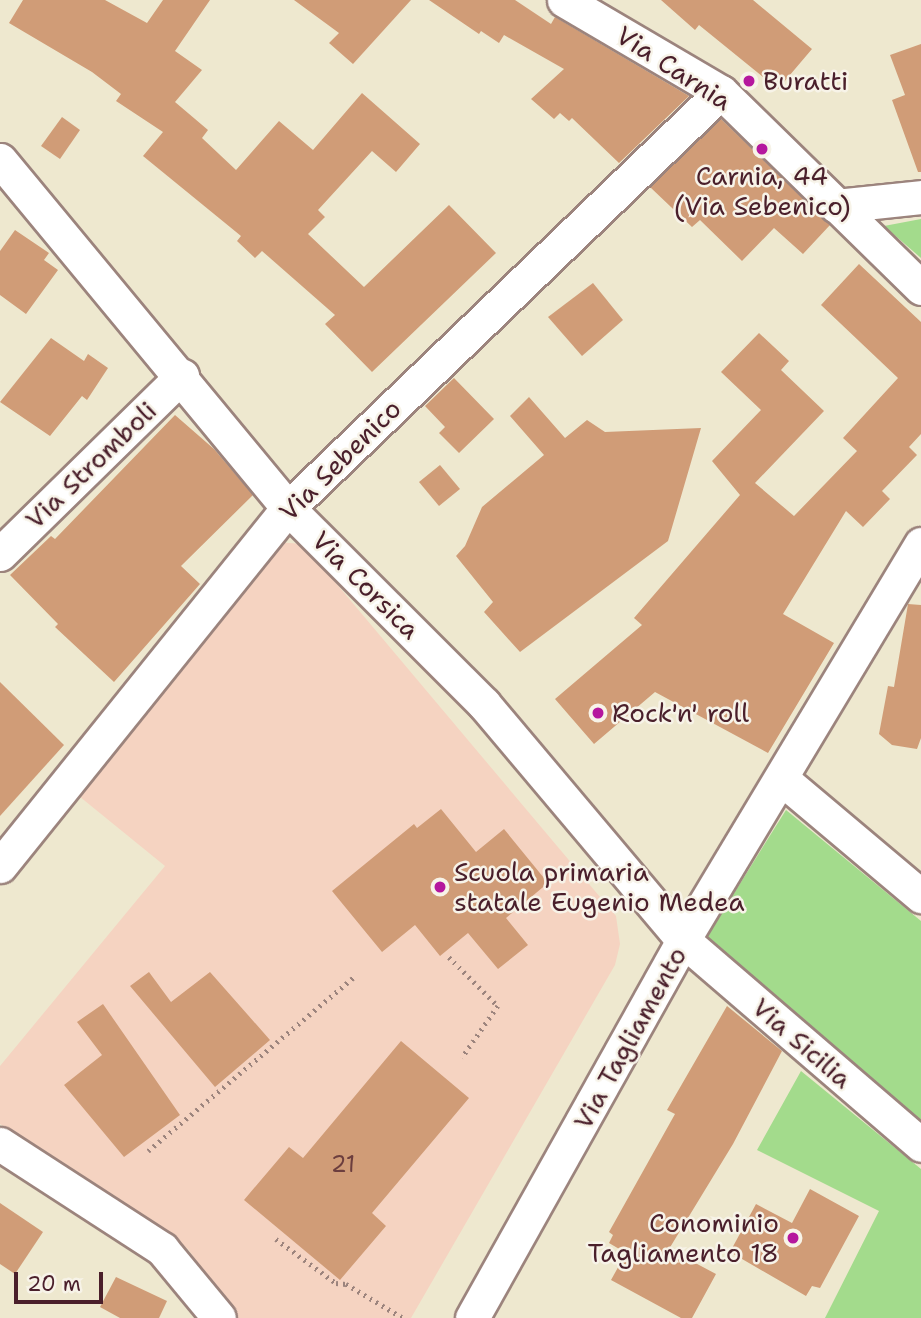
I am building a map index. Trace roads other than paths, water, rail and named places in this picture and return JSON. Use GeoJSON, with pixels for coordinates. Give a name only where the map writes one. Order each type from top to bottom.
{"type":"FeatureCollection","features":[{"type":"Feature","properties":{"kind":"street","name":"Via Carnia"},"geometry":{"type":"LineString","coordinates":[[564,0],[721,92],[921,288]]}},
{"type":"Feature","properties":{"kind":"street","name":"Via Sebenico"},"geometry":{"type":"LineString","coordinates":[[0,866],[288,508],[721,92]]}},
{"type":"Feature","properties":{"kind":"street","name":"Via Corsica"},"geometry":{"type":"LineString","coordinates":[[0,160],[182,376],[288,508],[484,704],[683,940]]}},
{"type":"Feature","properties":{"kind":"street"},"geometry":{"type":"LineString","coordinates":[[836,206],[921,197]]}},
{"type":"Feature","properties":{"kind":"street","name":"Via Stromboli"},"geometry":{"type":"LineString","coordinates":[[0,554],[182,376]]}},
{"type":"Feature","properties":{"kind":"street","name":"Via Tagliamento"},"geometry":{"type":"LineString","coordinates":[[472,1318],[683,940],[921,544]]}},
{"type":"Feature","properties":{"kind":"street"},"geometry":{"type":"LineString","coordinates":[[782,779],[921,896]]}},
{"type":"Feature","properties":{"kind":"street","name":"Via Sicilia"},"geometry":{"type":"LineString","coordinates":[[683,940],[921,1145]]}},
{"type":"Feature","properties":{"kind":"street"},"geometry":{"type":"LineString","coordinates":[[0,1144],[162,1249],[219,1318]]}},
{"type":"Feature","properties":{"kind":"place","name":"Buratti"},"geometry":{"type":"Point","coordinates":[749,81]}},
{"type":"Feature","properties":{"kind":"place","name":"Carnia, 44 (Via Sebenico)"},"geometry":{"type":"Point","coordinates":[762,149]}},
{"type":"Feature","properties":{"kind":"place","name":"Rock'n' roll"},"geometry":{"type":"Point","coordinates":[598,713]}},
{"type":"Feature","properties":{"kind":"place","name":"Scuola primaria statale Eugenio Medea"},"geometry":{"type":"Point","coordinates":[440,887]}},
{"type":"Feature","properties":{"kind":"place","name":"Conominio Tagliamento 18"},"geometry":{"type":"Point","coordinates":[793,1238]}}]}
